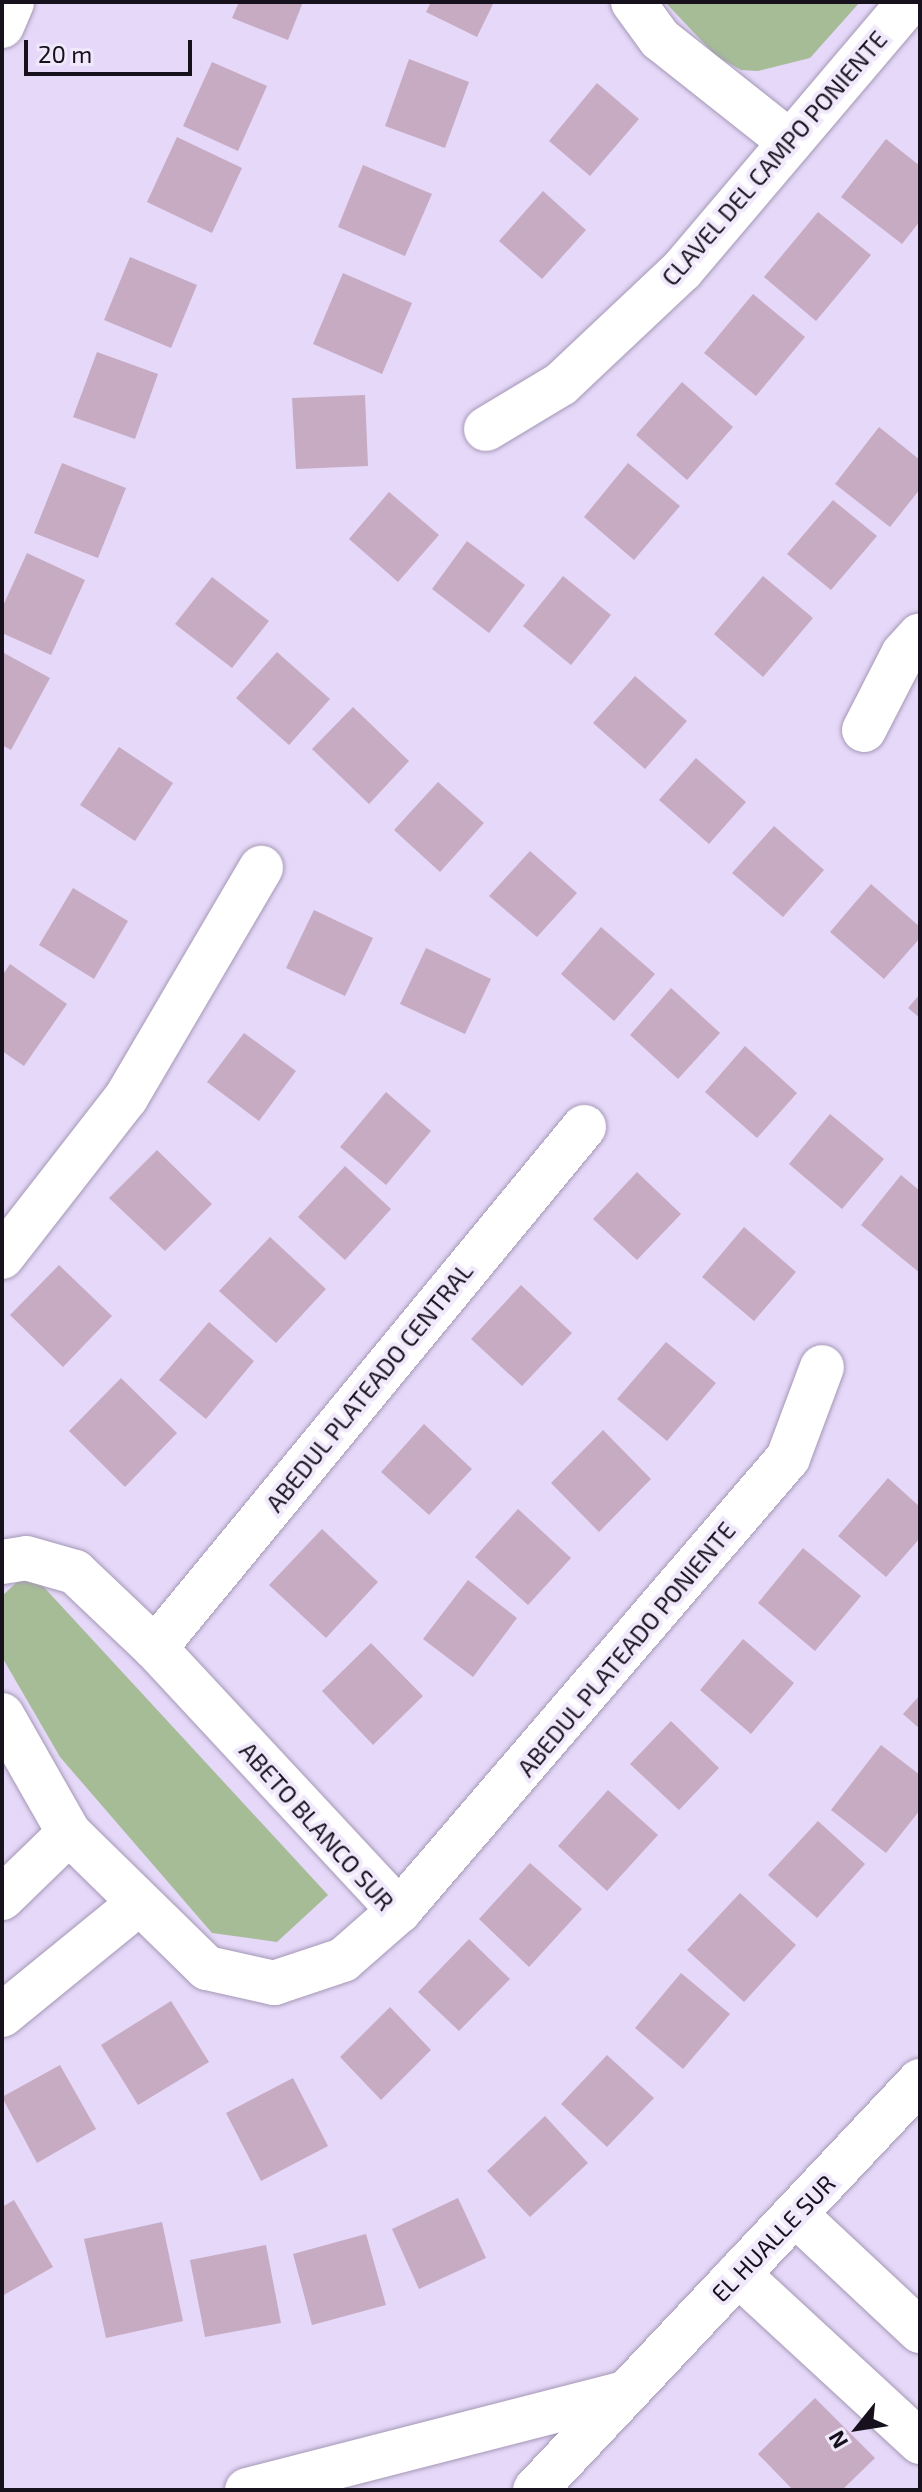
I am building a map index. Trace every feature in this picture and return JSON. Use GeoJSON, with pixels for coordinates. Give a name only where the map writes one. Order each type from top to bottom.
{"type":"FeatureCollection","features":[{"type":"Feature","properties":{"kind":"street"},"geometry":{"type":"LineString","coordinates":[[2,26],[12,2]]}},
{"type":"Feature","properties":{"kind":"street"},"geometry":{"type":"LineString","coordinates":[[633,2],[660,39],[790,142]]}},
{"type":"Feature","properties":{"kind":"street","name":"CLAVEL DEL CAMPO PONIENTE"},"geometry":{"type":"LineString","coordinates":[[486,429],[561,384],[682,270],[909,2]]}},
{"type":"Feature","properties":{"kind":"street"},"geometry":{"type":"LineString","coordinates":[[864,730],[903,654],[920,635]]}},
{"type":"Feature","properties":{"kind":"street"},"geometry":{"type":"LineString","coordinates":[[2,1257],[126,1098],[261,868]]}},
{"type":"Feature","properties":{"kind":"street","name":"ABEDUL PLATEADO CENTRAL"},"geometry":{"type":"LineString","coordinates":[[155,1648],[584,1127]]}},
{"type":"Feature","properties":{"kind":"street","name":"ABEDUL PLATEADO PONIENTE"},"geometry":{"type":"LineString","coordinates":[[399,1911],[788,1458],[822,1367]]}},
{"type":"Feature","properties":{"kind":"street","name":"ABETO BLANCO SUR"},"geometry":{"type":"LineString","coordinates":[[2,1562],[26,1558],[75,1572],[155,1648],[399,1911],[343,1960],[274,1983],[207,1968],[138,1904],[69,1833],[2,1715]]}},
{"type":"Feature","properties":{"kind":"street"},"geometry":{"type":"LineString","coordinates":[[2,1898],[69,1833]]}},
{"type":"Feature","properties":{"kind":"street"},"geometry":{"type":"LineString","coordinates":[[2,2015],[138,1904]]}},
{"type":"Feature","properties":{"kind":"street","name":"EL HUALLE SUR"},"geometry":{"type":"LineString","coordinates":[[535,2490],[920,2081]]}},
{"type":"Feature","properties":{"kind":"street"},"geometry":{"type":"LineString","coordinates":[[796,2215],[920,2331]]}},
{"type":"Feature","properties":{"kind":"street"},"geometry":{"type":"LineString","coordinates":[[738,2274],[920,2442]]}},
{"type":"Feature","properties":{"kind":"street"},"geometry":{"type":"LineString","coordinates":[[247,2490],[624,2393]]}},
{"type":"Feature","properties":{"kind":"green space"},"geometry":{"type":"Polygon","coordinates":[[[665,2],[860,2],[810,58],[758,71],[741,70],[716,56],[665,2]]]}},
{"type":"Feature","properties":{"kind":"green space"},"geometry":{"type":"Polygon","coordinates":[[[29,1571],[328,1895],[277,1942],[212,1933],[60,1757],[2,1657],[2,1596],[29,1571]]]}},
{"type":"Feature","properties":{"kind":"building"},"geometry":{"type":"Polygon","coordinates":[[[239,2],[303,2],[288,40],[232,18],[239,2]]]}},
{"type":"Feature","properties":{"kind":"building"},"geometry":{"type":"Polygon","coordinates":[[[431,2],[494,2],[477,37],[426,12],[431,2]]]}},
{"type":"Feature","properties":{"kind":"building"},"geometry":{"type":"Polygon","coordinates":[[[409,59],[469,82],[445,148],[385,126],[409,59]]]}},
{"type":"Feature","properties":{"kind":"building"},"geometry":{"type":"Polygon","coordinates":[[[212,62],[267,86],[238,151],[183,126],[212,62]]]}},
{"type":"Feature","properties":{"kind":"building"},"geometry":{"type":"Polygon","coordinates":[[[597,83],[639,119],[590,176],[549,141],[597,83]]]}},
{"type":"Feature","properties":{"kind":"building"},"geometry":{"type":"Polygon","coordinates":[[[177,137],[242,168],[212,233],[147,202],[177,137]]]}},
{"type":"Feature","properties":{"kind":"building"},"geometry":{"type":"Polygon","coordinates":[[[886,139],[920,166],[920,221],[902,244],[841,197],[886,139]]]}},
{"type":"Feature","properties":{"kind":"building"},"geometry":{"type":"Polygon","coordinates":[[[363,165],[432,194],[405,256],[338,227],[363,165]]]}},
{"type":"Feature","properties":{"kind":"building"},"geometry":{"type":"Polygon","coordinates":[[[543,191],[586,230],[542,279],[499,241],[543,191]]]}},
{"type":"Feature","properties":{"kind":"building"},"geometry":{"type":"Polygon","coordinates":[[[818,212],[871,255],[816,321],[764,277],[818,212]]]}},
{"type":"Feature","properties":{"kind":"building"},"geometry":{"type":"Polygon","coordinates":[[[130,257],[197,285],[171,348],[104,320],[130,257]]]}},
{"type":"Feature","properties":{"kind":"building"},"geometry":{"type":"Polygon","coordinates":[[[343,273],[412,303],[382,374],[313,344],[343,273]]]}},
{"type":"Feature","properties":{"kind":"building"},"geometry":{"type":"Polygon","coordinates":[[[753,294],[805,337],[756,396],[704,353],[753,294]]]}},
{"type":"Feature","properties":{"kind":"building"},"geometry":{"type":"Polygon","coordinates":[[[97,352],[158,374],[135,439],[73,417],[97,352]]]}},
{"type":"Feature","properties":{"kind":"building"},"geometry":{"type":"Polygon","coordinates":[[[682,382],[733,427],[687,480],[636,435],[682,382]]]}},
{"type":"Feature","properties":{"kind":"building"},"geometry":{"type":"Polygon","coordinates":[[[365,395],[368,466],[296,469],[292,398],[365,395]]]}},
{"type":"Feature","properties":{"kind":"building"},"geometry":{"type":"Polygon","coordinates":[[[879,427],[920,460],[920,489],[890,527],[835,484],[879,427]]]}},
{"type":"Feature","properties":{"kind":"building"},"geometry":{"type":"Polygon","coordinates":[[[62,463],[126,488],[98,558],[34,533],[62,463]]]}},
{"type":"Feature","properties":{"kind":"building"},"geometry":{"type":"Polygon","coordinates":[[[628,463],[680,506],[634,560],[584,517],[628,463]]]}},
{"type":"Feature","properties":{"kind":"building"},"geometry":{"type":"Polygon","coordinates":[[[389,492],[439,535],[398,582],[349,539],[389,492]]]}},
{"type":"Feature","properties":{"kind":"building"},"geometry":{"type":"Polygon","coordinates":[[[833,500],[877,536],[831,590],[787,554],[833,500]]]}},
{"type":"Feature","properties":{"kind":"building"},"geometry":{"type":"Polygon","coordinates":[[[467,541],[525,585],[489,633],[432,589],[467,541]]]}},
{"type":"Feature","properties":{"kind":"building"},"geometry":{"type":"Polygon","coordinates":[[[27,553],[85,580],[51,655],[2,633],[2,608],[27,553]]]}},
{"type":"Feature","properties":{"kind":"building"},"geometry":{"type":"Polygon","coordinates":[[[563,576],[611,615],[571,665],[523,626],[563,576]]]}},
{"type":"Feature","properties":{"kind":"building"},"geometry":{"type":"Polygon","coordinates":[[[763,576],[813,618],[763,677],[714,634],[763,576]]]}},
{"type":"Feature","properties":{"kind":"building"},"geometry":{"type":"Polygon","coordinates":[[[212,577],[269,621],[232,668],[175,624],[212,577]]]}},
{"type":"Feature","properties":{"kind":"building"},"geometry":{"type":"Polygon","coordinates":[[[2,652],[50,678],[11,750],[2,745],[2,652]]]}},
{"type":"Feature","properties":{"kind":"building"},"geometry":{"type":"Polygon","coordinates":[[[277,652],[330,699],[289,745],[236,698],[277,652]]]}},
{"type":"Feature","properties":{"kind":"building"},"geometry":{"type":"Polygon","coordinates":[[[635,676],[687,721],[645,769],[593,723],[635,676]]]}},
{"type":"Feature","properties":{"kind":"building"},"geometry":{"type":"Polygon","coordinates":[[[353,707],[409,761],[369,804],[312,749],[353,707]]]}},
{"type":"Feature","properties":{"kind":"building"},"geometry":{"type":"Polygon","coordinates":[[[119,747],[173,783],[135,841],[80,805],[119,747]]]}},
{"type":"Feature","properties":{"kind":"building"},"geometry":{"type":"Polygon","coordinates":[[[696,758],[746,802],[709,844],[659,800],[696,758]]]}},
{"type":"Feature","properties":{"kind":"building"},"geometry":{"type":"Polygon","coordinates":[[[438,782],[484,823],[440,872],[394,830],[438,782]]]}},
{"type":"Feature","properties":{"kind":"building"},"geometry":{"type":"Polygon","coordinates":[[[774,826],[824,870],[783,917],[732,873],[774,826]]]}},
{"type":"Feature","properties":{"kind":"building"},"geometry":{"type":"Polygon","coordinates":[[[530,851],[577,893],[537,937],[489,896],[530,851]]]}},
{"type":"Feature","properties":{"kind":"building"},"geometry":{"type":"Polygon","coordinates":[[[871,884],[920,927],[920,938],[884,979],[830,932],[871,884]]]}},
{"type":"Feature","properties":{"kind":"building"},"geometry":{"type":"Polygon","coordinates":[[[73,888],[128,921],[94,979],[39,945],[73,888]]]}},
{"type":"Feature","properties":{"kind":"building"},"geometry":{"type":"Polygon","coordinates":[[[314,910],[373,938],[345,996],[286,968],[314,910]]]}},
{"type":"Feature","properties":{"kind":"building"},"geometry":{"type":"Polygon","coordinates":[[[601,927],[655,974],[614,1021],[561,974],[601,927]]]}},
{"type":"Feature","properties":{"kind":"building"},"geometry":{"type":"Polygon","coordinates":[[[426,948],[491,979],[465,1034],[400,1004],[426,948]]]}},
{"type":"Feature","properties":{"kind":"building"},"geometry":{"type":"Polygon","coordinates":[[[10,964],[67,1004],[24,1066],[2,1051],[2,976],[10,964]]]}},
{"type":"Feature","properties":{"kind":"building"},"geometry":{"type":"Polygon","coordinates":[[[671,988],[720,1033],[678,1079],[630,1035],[671,988]]]}},
{"type":"Feature","properties":{"kind":"building"},"geometry":{"type":"Polygon","coordinates":[[[920,994],[920,1018],[908,1008],[920,994]]]}},
{"type":"Feature","properties":{"kind":"building"},"geometry":{"type":"Polygon","coordinates":[[[244,1033],[296,1071],[259,1121],[207,1082],[244,1033]]]}},
{"type":"Feature","properties":{"kind":"building"},"geometry":{"type":"Polygon","coordinates":[[[745,1046],[797,1093],[757,1138],[705,1092],[745,1046]]]}},
{"type":"Feature","properties":{"kind":"building"},"geometry":{"type":"Polygon","coordinates":[[[386,1092],[431,1131],[386,1185],[340,1147],[386,1092]]]}},
{"type":"Feature","properties":{"kind":"building"},"geometry":{"type":"Polygon","coordinates":[[[830,1114],[884,1159],[842,1209],[789,1164],[830,1114]]]}},
{"type":"Feature","properties":{"kind":"building"},"geometry":{"type":"Polygon","coordinates":[[[157,1150],[212,1204],[165,1251],[109,1198],[157,1150]]]}},
{"type":"Feature","properties":{"kind":"building"},"geometry":{"type":"Polygon","coordinates":[[[345,1166],[391,1209],[345,1260],[298,1217],[345,1166]]]}},
{"type":"Feature","properties":{"kind":"building"},"geometry":{"type":"Polygon","coordinates":[[[637,1172],[681,1214],[637,1260],[593,1219],[637,1172]]]}},
{"type":"Feature","properties":{"kind":"building"},"geometry":{"type":"Polygon","coordinates":[[[901,1175],[920,1191],[920,1273],[861,1225],[901,1175]]]}},
{"type":"Feature","properties":{"kind":"building"},"geometry":{"type":"Polygon","coordinates":[[[744,1227],[796,1272],[754,1321],[702,1277],[744,1227]]]}},
{"type":"Feature","properties":{"kind":"building"},"geometry":{"type":"Polygon","coordinates":[[[270,1237],[326,1289],[276,1343],[219,1291],[270,1237]]]}},
{"type":"Feature","properties":{"kind":"building"},"geometry":{"type":"Polygon","coordinates":[[[59,1265],[112,1316],[63,1367],[10,1315],[59,1265]]]}},
{"type":"Feature","properties":{"kind":"building"},"geometry":{"type":"Polygon","coordinates":[[[521,1285],[572,1333],[522,1386],[471,1339],[521,1285]]]}},
{"type":"Feature","properties":{"kind":"building"},"geometry":{"type":"Polygon","coordinates":[[[209,1322],[254,1361],[206,1419],[159,1380],[209,1322]]]}},
{"type":"Feature","properties":{"kind":"building"},"geometry":{"type":"Polygon","coordinates":[[[666,1342],[716,1383],[667,1441],[617,1399],[666,1342]]]}},
{"type":"Feature","properties":{"kind":"building"},"geometry":{"type":"Polygon","coordinates":[[[121,1378],[177,1433],[125,1487],[69,1431],[121,1378]]]}},
{"type":"Feature","properties":{"kind":"building"},"geometry":{"type":"Polygon","coordinates":[[[424,1424],[472,1469],[429,1515],[381,1472],[424,1424]]]}},
{"type":"Feature","properties":{"kind":"building"},"geometry":{"type":"Polygon","coordinates":[[[603,1430],[651,1479],[599,1532],[551,1483],[603,1430]]]}},
{"type":"Feature","properties":{"kind":"building"},"geometry":{"type":"Polygon","coordinates":[[[888,1478],[920,1507],[920,1538],[886,1577],[838,1536],[888,1478]]]}},
{"type":"Feature","properties":{"kind":"building"},"geometry":{"type":"Polygon","coordinates":[[[518,1509],[571,1558],[528,1605],[475,1557],[518,1509]]]}},
{"type":"Feature","properties":{"kind":"building"},"geometry":{"type":"Polygon","coordinates":[[[322,1529],[378,1582],[326,1638],[269,1585],[322,1529]]]}},
{"type":"Feature","properties":{"kind":"building"},"geometry":{"type":"Polygon","coordinates":[[[803,1548],[861,1596],[815,1651],[758,1603],[803,1548]]]}},
{"type":"Feature","properties":{"kind":"building"},"geometry":{"type":"Polygon","coordinates":[[[468,1580],[517,1618],[473,1677],[423,1639],[468,1580]]]}},
{"type":"Feature","properties":{"kind":"building"},"geometry":{"type":"Polygon","coordinates":[[[743,1639],[794,1683],[751,1734],[700,1690],[743,1639]]]}},
{"type":"Feature","properties":{"kind":"building"},"geometry":{"type":"Polygon","coordinates":[[[371,1643],[423,1696],[373,1745],[322,1691],[371,1643]]]}},
{"type":"Feature","properties":{"kind":"building"},"geometry":{"type":"Polygon","coordinates":[[[920,1695],[920,1729],[903,1714],[920,1695]]]}},
{"type":"Feature","properties":{"kind":"building"},"geometry":{"type":"Polygon","coordinates":[[[671,1721],[719,1768],[679,1810],[630,1764],[671,1721]]]}},
{"type":"Feature","properties":{"kind":"building"},"geometry":{"type":"Polygon","coordinates":[[[881,1745],[920,1775],[920,1810],[886,1853],[831,1810],[881,1745]]]}},
{"type":"Feature","properties":{"kind":"building"},"geometry":{"type":"Polygon","coordinates":[[[608,1790],[658,1835],[607,1891],[558,1846],[608,1790]]]}},
{"type":"Feature","properties":{"kind":"building"},"geometry":{"type":"Polygon","coordinates":[[[818,1821],[865,1864],[817,1918],[768,1875],[818,1821]]]}},
{"type":"Feature","properties":{"kind":"building"},"geometry":{"type":"Polygon","coordinates":[[[530,1863],[582,1909],[529,1967],[479,1919],[530,1863]]]}},
{"type":"Feature","properties":{"kind":"building"},"geometry":{"type":"Polygon","coordinates":[[[740,1893],[796,1945],[744,2002],[687,1950],[740,1893]]]}},
{"type":"Feature","properties":{"kind":"building"},"geometry":{"type":"Polygon","coordinates":[[[469,1939],[510,1979],[459,2031],[418,1992],[469,1939]]]}},
{"type":"Feature","properties":{"kind":"building"},"geometry":{"type":"Polygon","coordinates":[[[681,1973],[730,2014],[683,2069],[635,2028],[681,1973]]]}},
{"type":"Feature","properties":{"kind":"building"},"geometry":{"type":"Polygon","coordinates":[[[171,2001],[209,2062],[138,2105],[101,2045],[171,2001]]]}},
{"type":"Feature","properties":{"kind":"building"},"geometry":{"type":"Polygon","coordinates":[[[390,2007],[431,2050],[381,2100],[340,2057],[390,2007]]]}},
{"type":"Feature","properties":{"kind":"building"},"geometry":{"type":"Polygon","coordinates":[[[607,2055],[654,2098],[607,2147],[561,2104],[607,2055]]]}},
{"type":"Feature","properties":{"kind":"building"},"geometry":{"type":"Polygon","coordinates":[[[60,2065],[96,2129],[37,2163],[2,2097],[60,2065]]]}},
{"type":"Feature","properties":{"kind":"building"},"geometry":{"type":"Polygon","coordinates":[[[293,2078],[328,2146],[261,2181],[226,2113],[293,2078]]]}},
{"type":"Feature","properties":{"kind":"building"},"geometry":{"type":"Polygon","coordinates":[[[545,2116],[588,2163],[530,2217],[487,2171],[545,2116]]]}},
{"type":"Feature","properties":{"kind":"building"},"geometry":{"type":"Polygon","coordinates":[[[458,2198],[486,2258],[419,2289],[392,2229],[458,2198]]]}},
{"type":"Feature","properties":{"kind":"building"},"geometry":{"type":"Polygon","coordinates":[[[14,2200],[53,2267],[2,2296],[2,2207],[14,2200]]]}},
{"type":"Feature","properties":{"kind":"building"},"geometry":{"type":"Polygon","coordinates":[[[162,2222],[183,2321],[106,2338],[84,2239],[162,2222]]]}},
{"type":"Feature","properties":{"kind":"building"},"geometry":{"type":"Polygon","coordinates":[[[366,2234],[386,2305],[312,2325],[293,2254],[366,2234]]]}},
{"type":"Feature","properties":{"kind":"building"},"geometry":{"type":"Polygon","coordinates":[[[266,2245],[281,2323],[205,2337],[190,2260],[266,2245]]]}},
{"type":"Feature","properties":{"kind":"building"},"geometry":{"type":"Polygon","coordinates":[[[815,2398],[875,2458],[842,2490],[793,2490],[758,2454],[815,2398]]]}}]}
